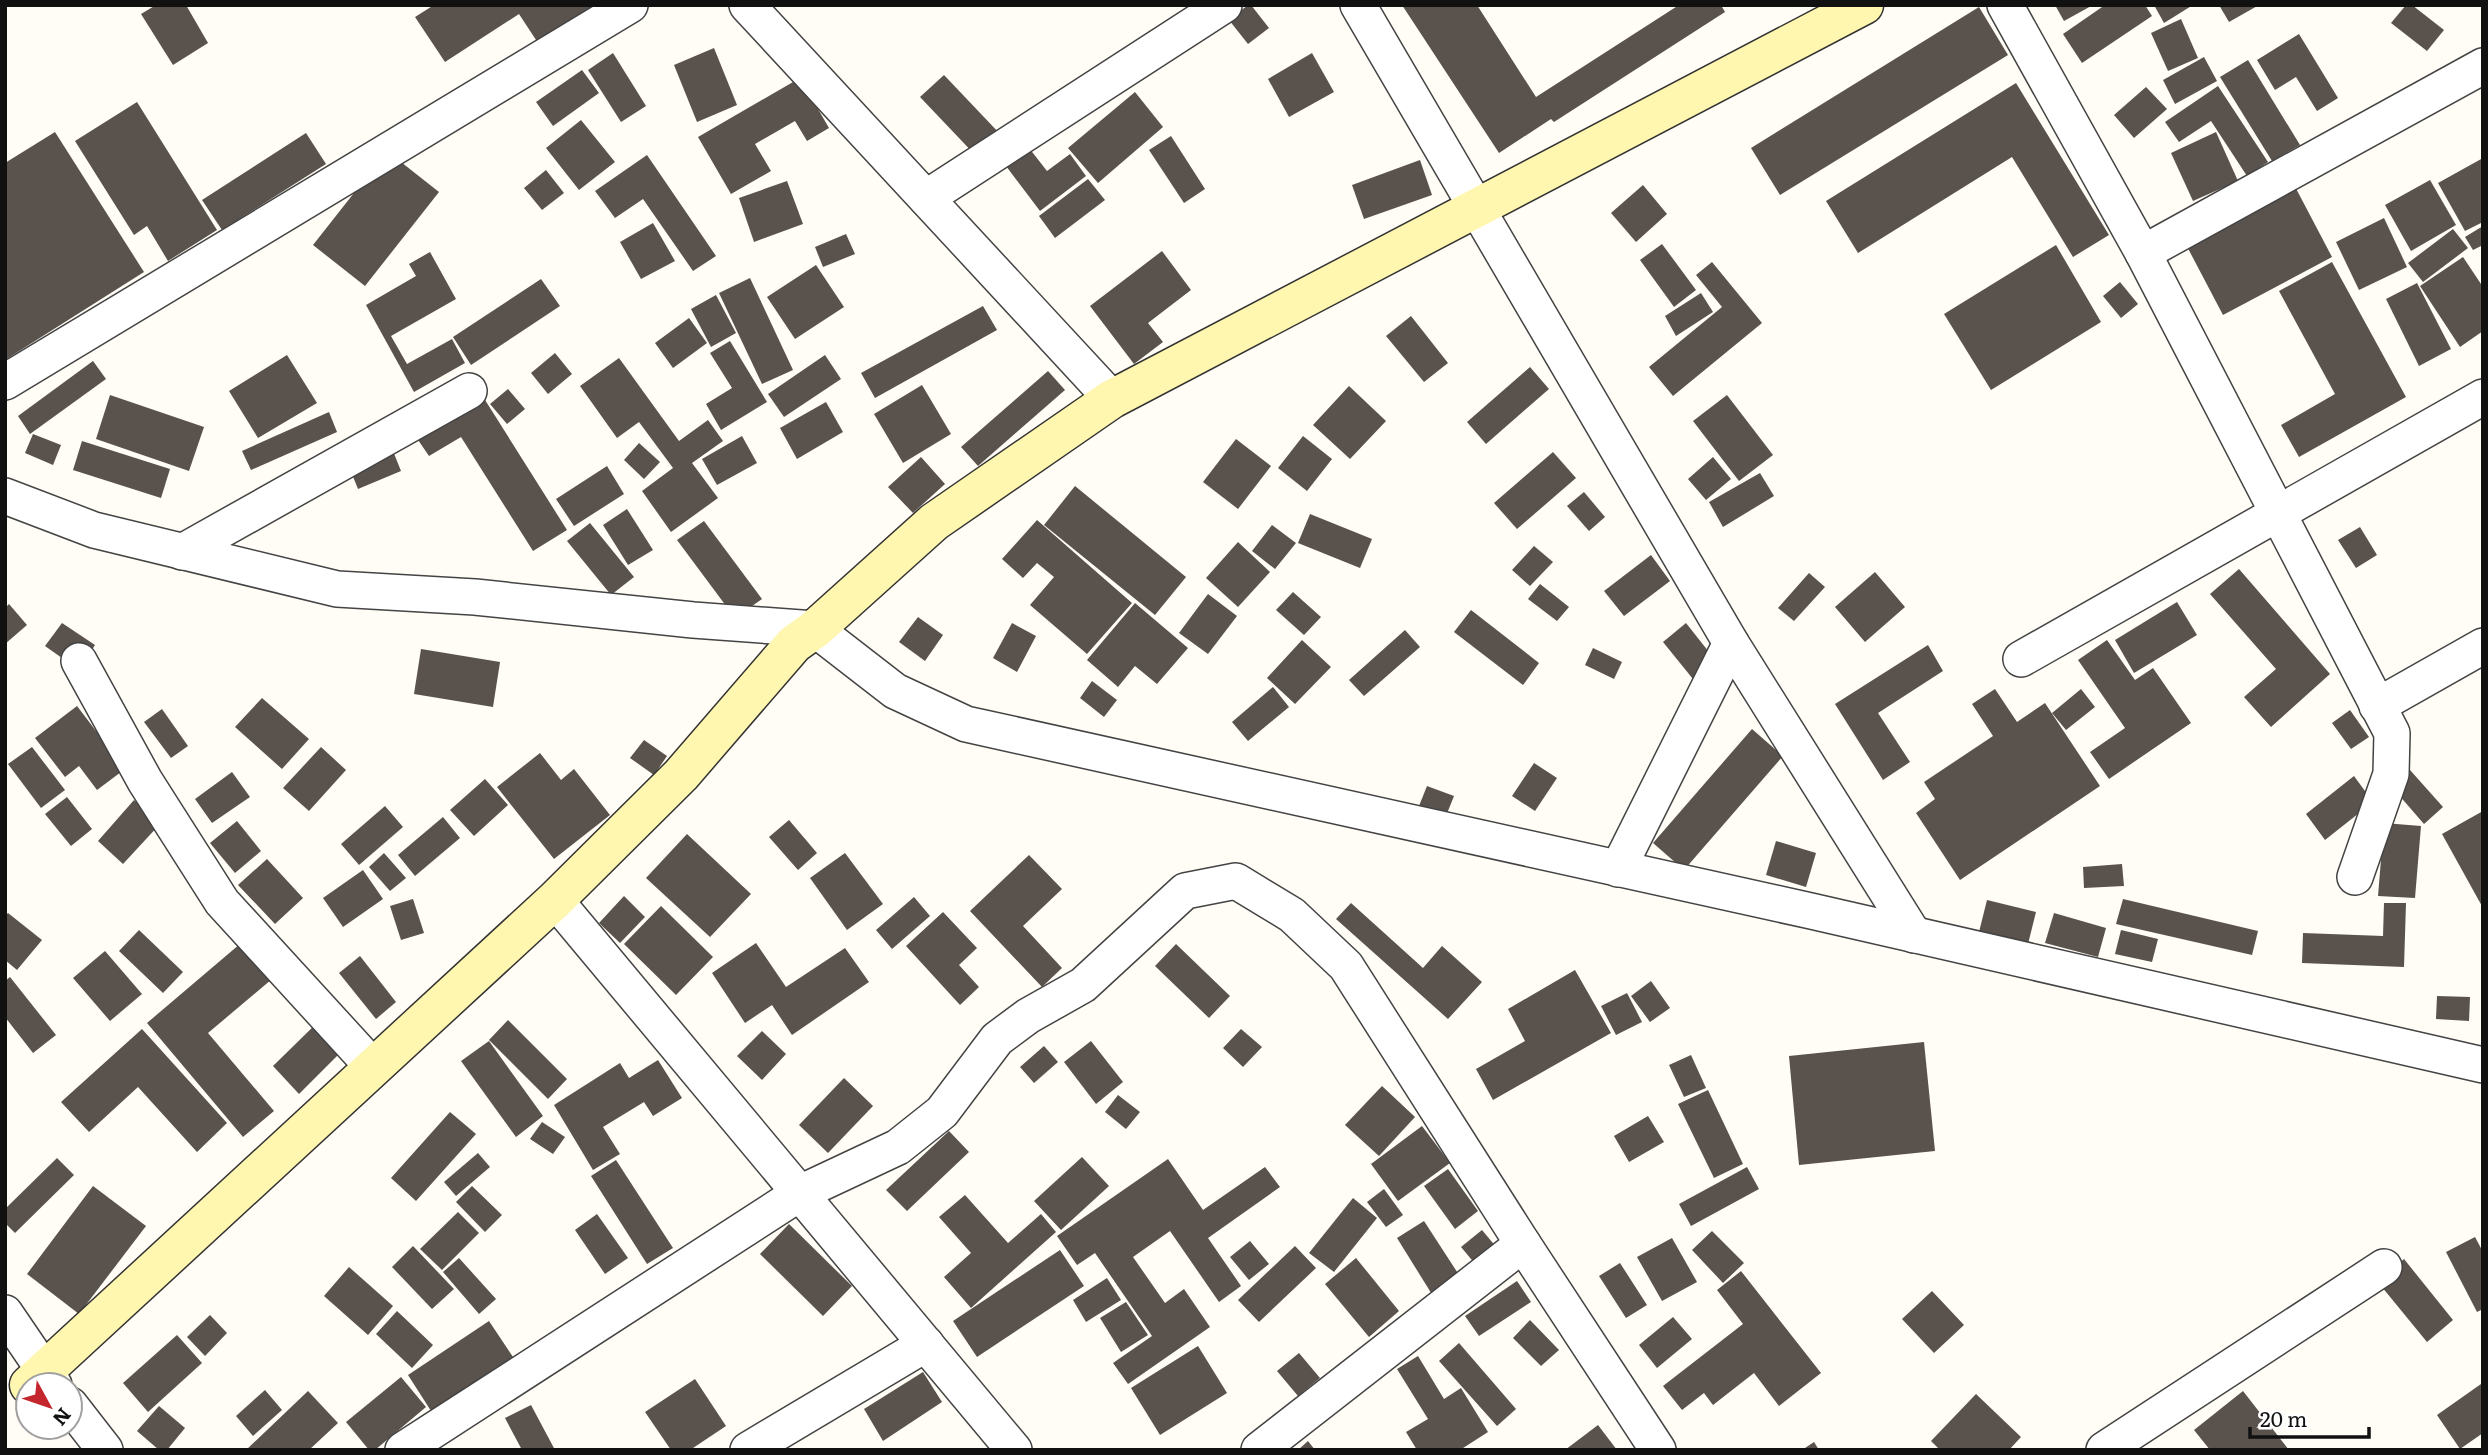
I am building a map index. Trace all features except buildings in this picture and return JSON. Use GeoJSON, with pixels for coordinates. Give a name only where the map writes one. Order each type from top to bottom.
{"type":"FeatureCollection","features":[{"type":"Feature","properties":{"kind":"street"},"geometry":{"type":"LineString","coordinates":[[5,382],[630,5]]}},
{"type":"Feature","properties":{"kind":"street"},"geometry":{"type":"LineString","coordinates":[[747,5],[1112,399]]}},
{"type":"Feature","properties":{"kind":"street"},"geometry":{"type":"LineString","coordinates":[[926,198],[1224,5]]}},
{"type":"Feature","properties":{"kind":"street"},"geometry":{"type":"LineString","coordinates":[[1358,5],[1731,643],[1914,935]]}},
{"type":"Feature","properties":{"kind":"street"},"geometry":{"type":"LineString","coordinates":[[50,1371],[555,900],[681,775],[805,637],[934,522],[1112,399],[1864,5]]}},
{"type":"Feature","properties":{"kind":"street"},"geometry":{"type":"LineString","coordinates":[[2005,5],[2143,253],[2392,733],[2391,774],[2355,877]]}},
{"type":"Feature","properties":{"kind":"street"},"geometry":{"type":"LineString","coordinates":[[2143,253],[2483,66]]}},
{"type":"Feature","properties":{"kind":"street"},"geometry":{"type":"LineString","coordinates":[[182,552],[469,391]]}},
{"type":"Feature","properties":{"kind":"street"},"geometry":{"type":"LineString","coordinates":[[2021,659],[2483,397]]}},
{"type":"Feature","properties":{"kind":"street"},"geometry":{"type":"LineString","coordinates":[[5,496],[94,530],[337,590],[475,597],[693,620],[805,637],[895,691],[966,724],[2483,1065]]}},
{"type":"Feature","properties":{"kind":"street"},"geometry":{"type":"LineString","coordinates":[[1618,869],[1731,643]]}},
{"type":"Feature","properties":{"kind":"street"},"geometry":{"type":"LineString","coordinates":[[2377,706],[2483,646]]}},
{"type":"Feature","properties":{"kind":"street"},"geometry":{"type":"LineString","coordinates":[[79,661],[145,781],[222,902],[374,1068]]}},
{"type":"Feature","properties":{"kind":"street"},"geometry":{"type":"LineString","coordinates":[[403,1450],[800,1193],[898,1147],[942,1112],[997,1039],[1028,1016],[1083,985],[1185,891],[1236,881],[1292,915],[1346,966],[1658,1450]]}},
{"type":"Feature","properties":{"kind":"street"},"geometry":{"type":"LineString","coordinates":[[555,900],[1014,1450]]}},
{"type":"Feature","properties":{"kind":"street"},"geometry":{"type":"LineString","coordinates":[[1259,1450],[1523,1244]]}},
{"type":"Feature","properties":{"kind":"street"},"geometry":{"type":"LineString","coordinates":[[2104,1450],[2384,1267]]}},
{"type":"Feature","properties":{"kind":"street"},"geometry":{"type":"LineString","coordinates":[[5,1313],[33,1371]]}},
{"type":"Feature","properties":{"kind":"street"},"geometry":{"type":"LineString","coordinates":[[748,1450],[926,1344]]}},
{"type":"Feature","properties":{"kind":"street"},"geometry":{"type":"LineString","coordinates":[[84,1423],[105,1450]]}}]}
